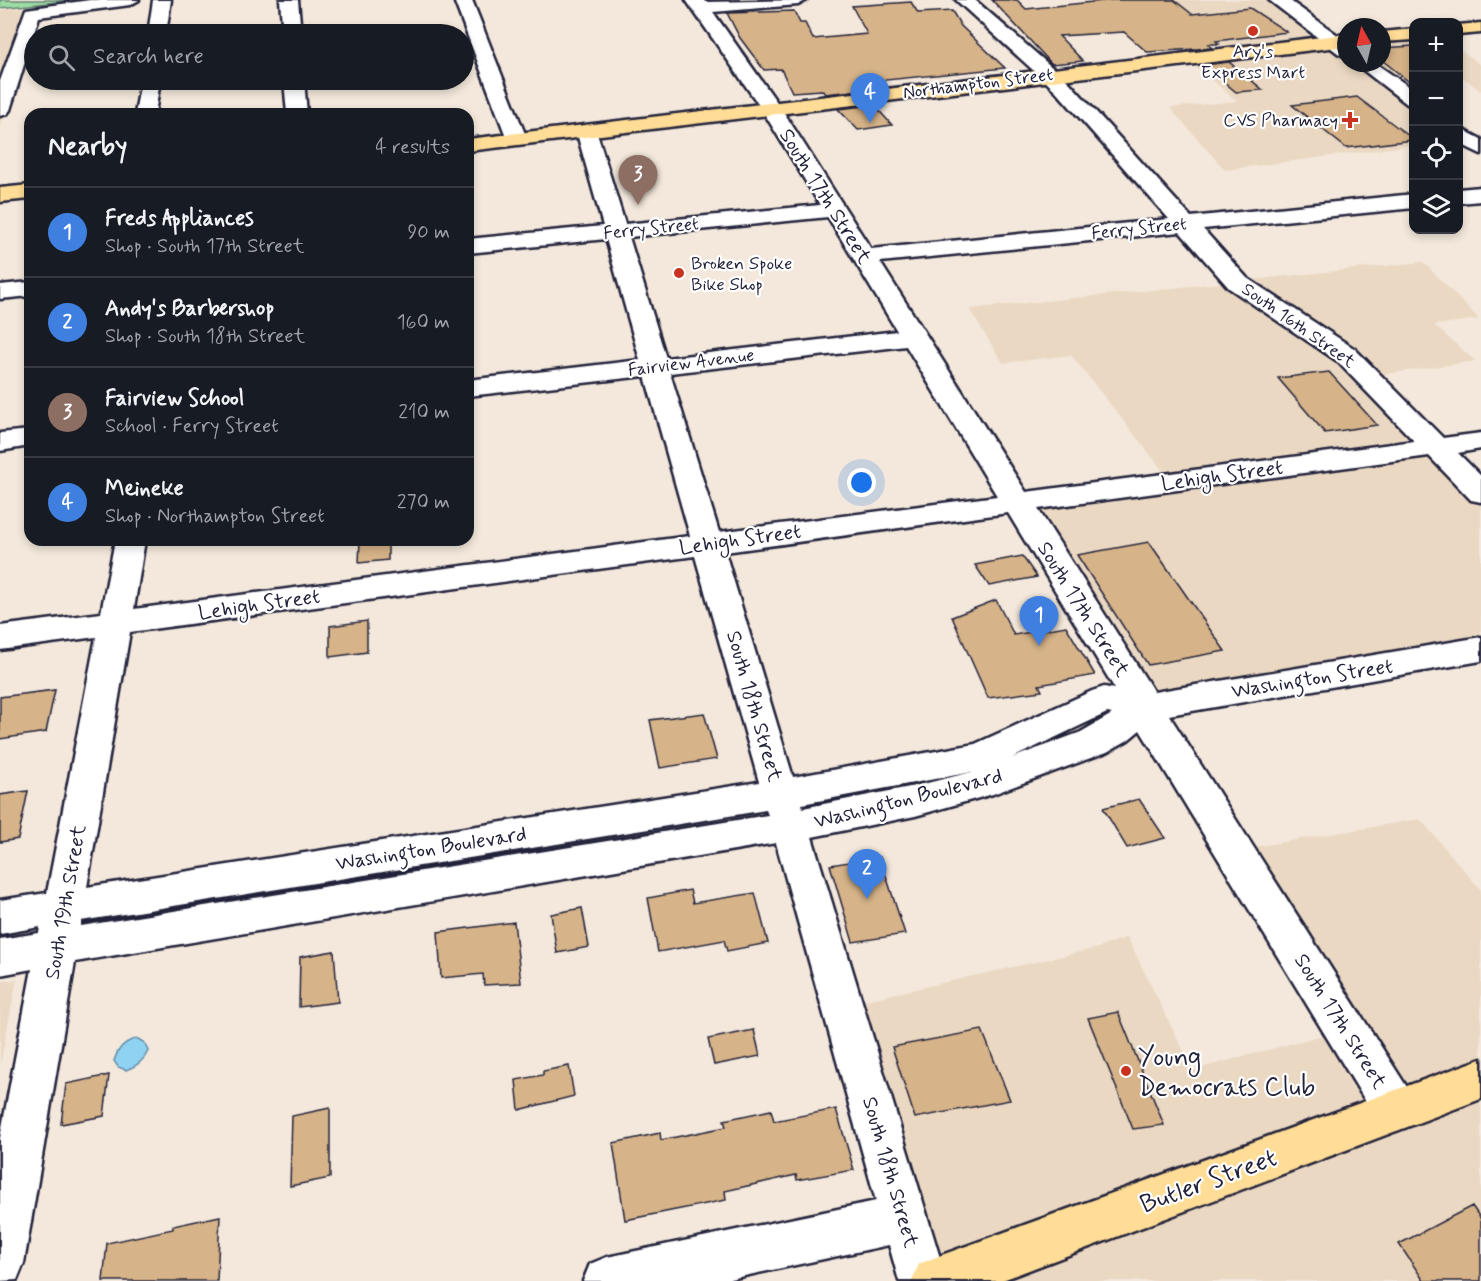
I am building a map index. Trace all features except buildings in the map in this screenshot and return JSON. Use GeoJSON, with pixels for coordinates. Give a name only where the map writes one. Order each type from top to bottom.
{"type":"FeatureCollection","features":[{"type":"Feature","properties":{"kind":"main road"},"geometry":{"type":"LineString","coordinates":[[1463,30],[1481,28]]}},
{"type":"Feature","properties":{"kind":"main road"},"geometry":{"type":"LineString","coordinates":[[1391,36],[1409,34]]}},
{"type":"Feature","properties":{"kind":"main road","name":"Northampton Street"},"geometry":{"type":"LineString","coordinates":[[474,144],[1047,75],[1337,45]]}},
{"type":"Feature","properties":{"kind":"main road"},"geometry":{"type":"LineString","coordinates":[[0,195],[24,193]]}},
{"type":"Feature","properties":{"kind":"main road","name":"Butler Street"},"geometry":{"type":"LineString","coordinates":[[936,1281],[1481,1079]]}},
{"type":"Feature","properties":{"kind":"street"},"geometry":{"type":"LineString","coordinates":[[28,24],[32,13],[130,0]]}},
{"type":"Feature","properties":{"kind":"street"},"geometry":{"type":"LineString","coordinates":[[158,24],[162,0]]}},
{"type":"Feature","properties":{"kind":"street"},"geometry":{"type":"LineString","coordinates":[[290,0],[291,24]]}},
{"type":"Feature","properties":{"kind":"street"},"geometry":{"type":"LineString","coordinates":[[463,0],[472,24]]}},
{"type":"Feature","properties":{"kind":"street"},"geometry":{"type":"LineString","coordinates":[[698,4],[798,0]]}},
{"type":"Feature","properties":{"kind":"street","name":"South 16th Street"},"geometry":{"type":"LineString","coordinates":[[965,0],[1063,87],[1238,283],[1346,355],[1481,493]]}},
{"type":"Feature","properties":{"kind":"street"},"geometry":{"type":"LineString","coordinates":[[1278,0],[1337,41]]}},
{"type":"Feature","properties":{"kind":"street","name":"South 17th Street"},"geometry":{"type":"LineString","coordinates":[[698,4],[771,108],[1396,1110]]}},
{"type":"Feature","properties":{"kind":"street"},"geometry":{"type":"LineString","coordinates":[[474,28],[517,139]]}},
{"type":"Feature","properties":{"kind":"street"},"geometry":{"type":"LineString","coordinates":[[0,110],[24,37]]}},
{"type":"Feature","properties":{"kind":"street"},"geometry":{"type":"LineString","coordinates":[[1375,72],[1409,97]]}},
{"type":"Feature","properties":{"kind":"street"},"geometry":{"type":"LineString","coordinates":[[146,108],[149,90]]}},
{"type":"Feature","properties":{"kind":"street"},"geometry":{"type":"LineString","coordinates":[[295,90],[296,108]]}},
{"type":"Feature","properties":{"kind":"street","name":"South 18th Street"},"geometry":{"type":"LineString","coordinates":[[586,130],[923,1281]]}},
{"type":"Feature","properties":{"kind":"street"},"geometry":{"type":"LineString","coordinates":[[1463,135],[1481,148]]}},
{"type":"Feature","properties":{"kind":"street"},"geometry":{"type":"LineString","coordinates":[[1463,196],[1481,194]]}},
{"type":"Feature","properties":{"kind":"street","name":"Ferry Street"},"geometry":{"type":"LineString","coordinates":[[864,257],[1409,201]]}},
{"type":"Feature","properties":{"kind":"street","name":"Ferry Street"},"geometry":{"type":"LineString","coordinates":[[474,245],[835,210]]}},
{"type":"Feature","properties":{"kind":"street"},"geometry":{"type":"LineString","coordinates":[[0,292],[24,290]]}},
{"type":"Feature","properties":{"kind":"street","name":"Fairview Avenue"},"geometry":{"type":"LineString","coordinates":[[474,387],[914,337]]}},
{"type":"Feature","properties":{"kind":"street"},"geometry":{"type":"LineString","coordinates":[[0,442],[24,439]]}},
{"type":"Feature","properties":{"kind":"street","name":"Lehigh Street"},"geometry":{"type":"LineString","coordinates":[[0,638],[1481,441]]}},
{"type":"Feature","properties":{"kind":"street","name":"South 19th Street"},"geometry":{"type":"LineString","coordinates":[[0,1263],[129,546]]}},
{"type":"Feature","properties":{"kind":"street","name":"Washington Street"},"geometry":{"type":"LineString","coordinates":[[1144,706],[1481,650]]}},
{"type":"Feature","properties":{"kind":"street","name":"Washington Boulevard"},"geometry":{"type":"LineString","coordinates":[[0,916],[785,809],[915,801],[980,784],[1094,742],[1116,731],[1144,706]]}},
{"type":"Feature","properties":{"kind":"street","name":"Washington Boulevard"},"geometry":{"type":"LineString","coordinates":[[0,957],[785,809]]}},
{"type":"Feature","properties":{"kind":"street"},"geometry":{"type":"LineString","coordinates":[[607,1281],[905,1218]]}},
{"type":"Feature","properties":{"kind":"shaded area"},"geometry":{"type":"Polygon","coordinates":[[[1106,0],[1278,0],[1337,40],[1337,72],[1391,72],[1391,42],[1409,40],[1409,76],[1389,79],[1409,95],[1409,146],[1225,170],[1170,108],[1237,101],[1190,62],[1231,52],[1179,15],[1058,27],[1036,8],[1106,0]]]}},
{"type":"Feature","properties":{"kind":"shaded area"},"geometry":{"type":"Polygon","coordinates":[[[17,8],[40,10],[35,24],[24,24],[24,57],[0,128],[0,10],[17,8]]]}},
{"type":"Feature","properties":{"kind":"shaded area"},"geometry":{"type":"Polygon","coordinates":[[[1463,52],[1481,65],[1481,91],[1463,77],[1463,52]]]}},
{"type":"Feature","properties":{"kind":"shaded area"},"geometry":{"type":"Polygon","coordinates":[[[1423,262],[1479,319],[1434,325],[1475,361],[1365,377],[1481,497],[1481,643],[1140,699],[1011,497],[1169,478],[1071,355],[1003,363],[969,309],[1423,262]]]}},
{"type":"Feature","properties":{"kind":"shaded area"},"geometry":{"type":"Polygon","coordinates":[[[1420,819],[1481,890],[1481,1281],[920,1281],[844,1005],[1098,948],[1127,937],[1193,1070],[1342,1030],[1237,850],[1420,819]]]}},
{"type":"Feature","properties":{"kind":"shaded area"},"geometry":{"type":"Polygon","coordinates":[[[17,979],[0,1065],[0,982],[17,979]]]}},
{"type":"Feature","properties":{"kind":"green space"},"geometry":{"type":"Polygon","coordinates":[[[0,0],[77,0],[0,8],[0,0]]]}},
{"type":"Feature","properties":{"kind":"water"},"geometry":{"type":"Polygon","coordinates":[[[138,1039],[145,1043],[148,1051],[144,1058],[126,1070],[118,1067],[114,1061],[120,1049],[129,1041],[138,1039]]]}},
{"type":"Feature","properties":{"kind":"place","name":"Ary's Express Mart"},"geometry":{"type":"Point","coordinates":[1253,31]}},
{"type":"Feature","properties":{"kind":"place","name":"CVS Pharmacy"},"geometry":{"type":"Point","coordinates":[1350,120]}},
{"type":"Feature","properties":{"kind":"place","name":"Meineke"},"geometry":{"type":"Point","coordinates":[870,123]}},
{"type":"Feature","properties":{"kind":"place","name":"Fairview School"},"geometry":{"type":"Point","coordinates":[638,205]}},
{"type":"Feature","properties":{"kind":"place","name":"Broken Spoke Bike Shop"},"geometry":{"type":"Point","coordinates":[679,273]}},
{"type":"Feature","properties":{"kind":"place","name":"Freds Appliances"},"geometry":{"type":"Point","coordinates":[1039,646]}},
{"type":"Feature","properties":{"kind":"place","name":"Andy's Barbershop"},"geometry":{"type":"Point","coordinates":[867,899]}},
{"type":"Feature","properties":{"kind":"place","name":"Young Democrats Club"},"geometry":{"type":"Point","coordinates":[1126,1071]}}]}
